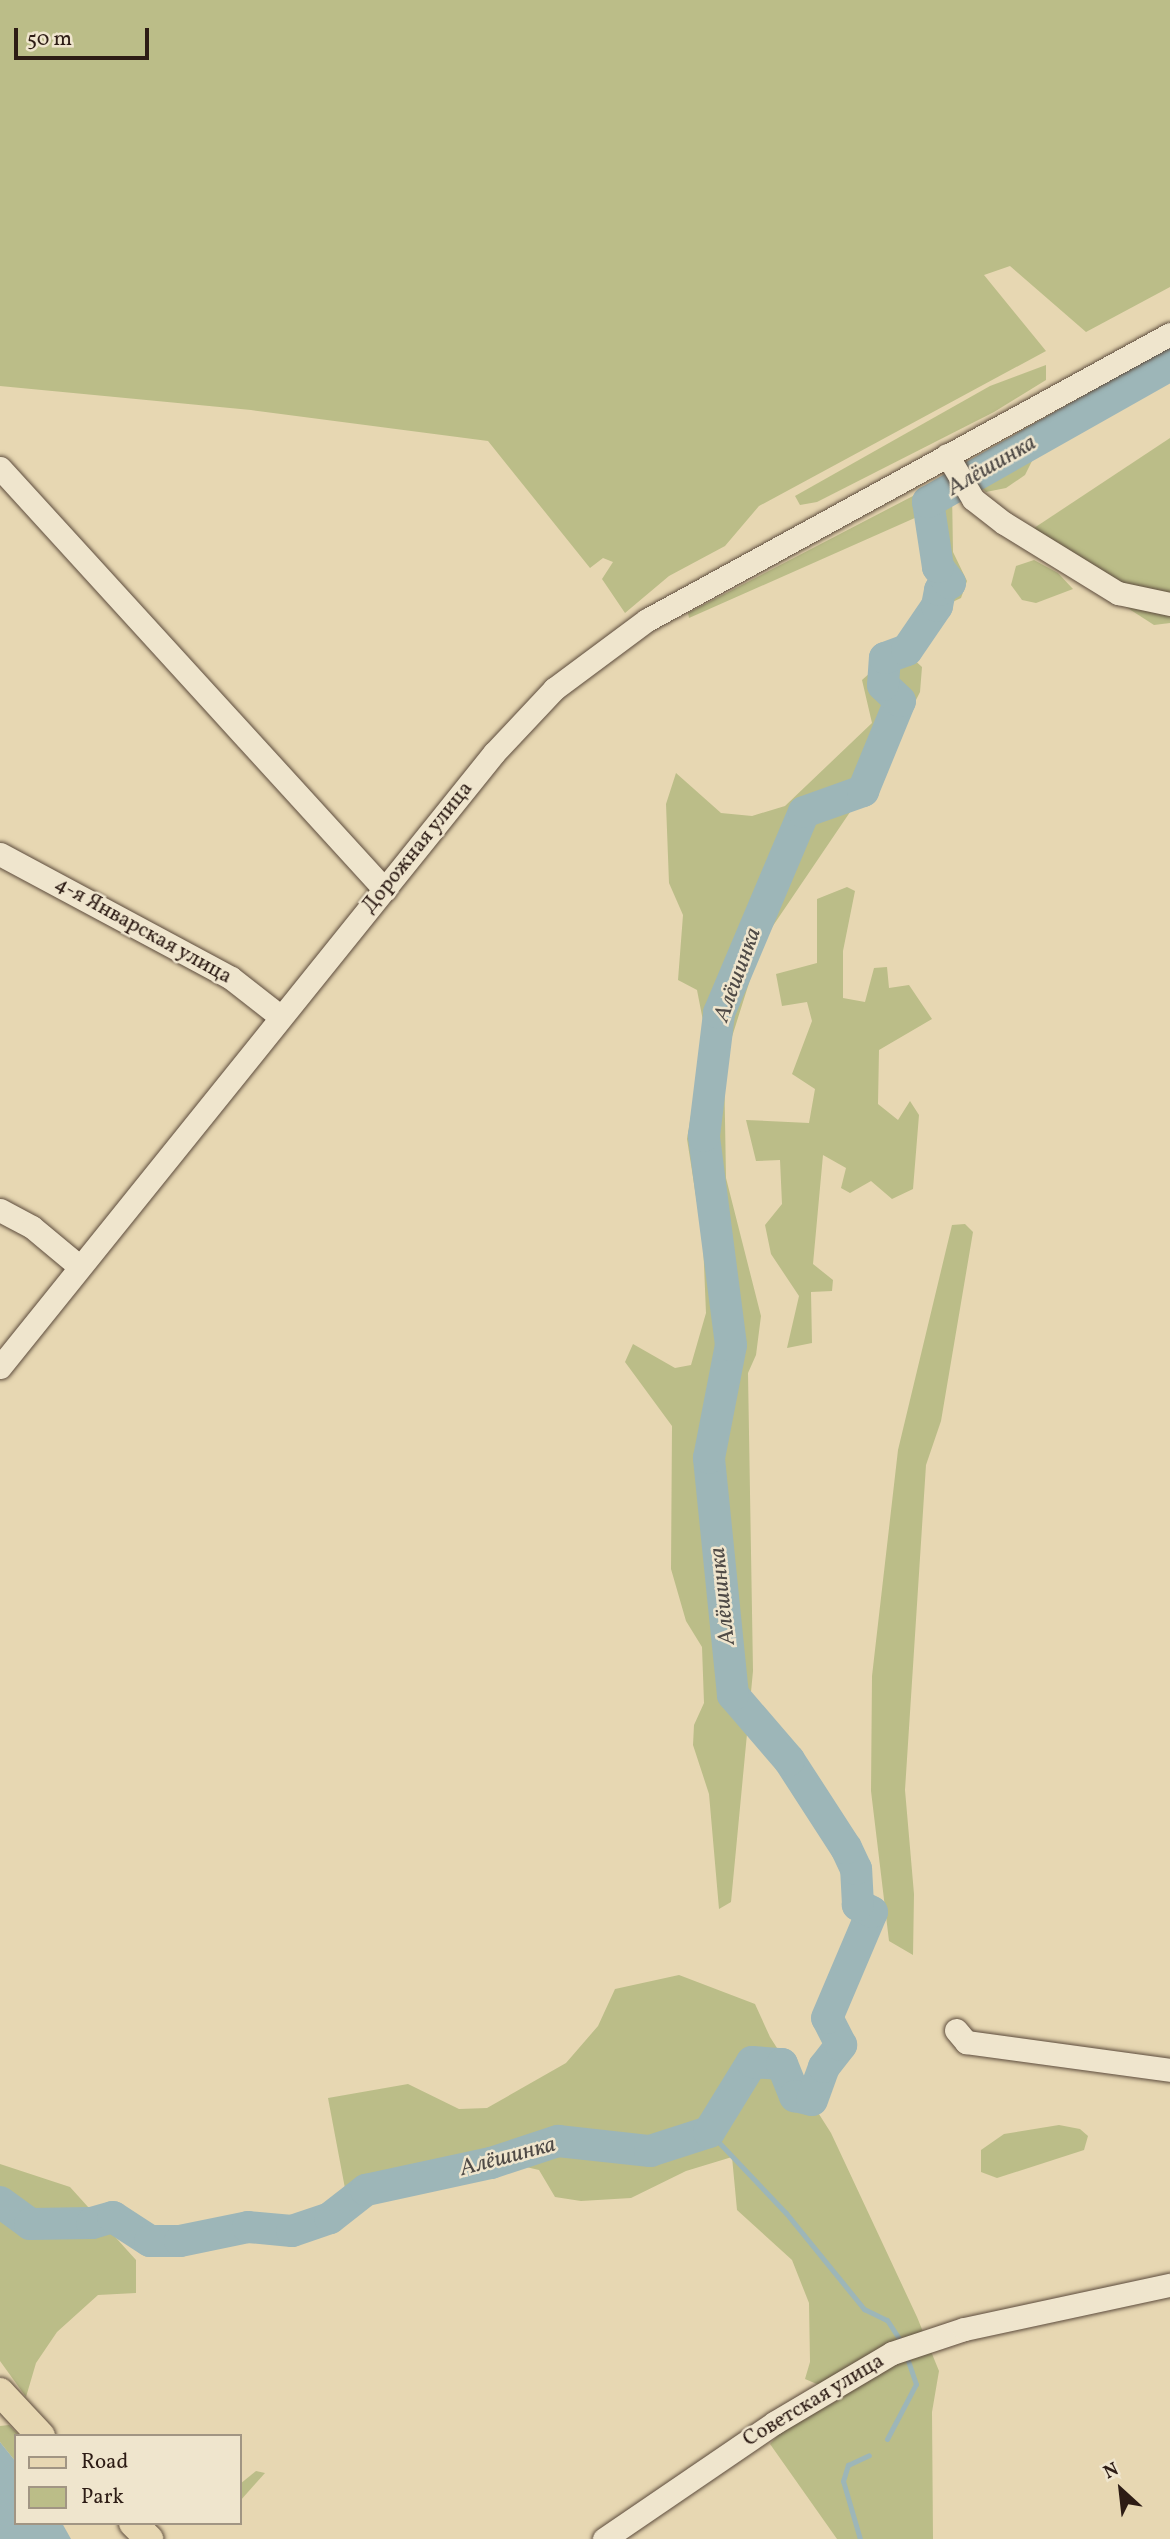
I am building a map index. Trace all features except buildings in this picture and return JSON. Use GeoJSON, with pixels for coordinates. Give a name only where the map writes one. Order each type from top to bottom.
{"type":"FeatureCollection","features":[{"type":"Feature","properties":{"kind":"main road"},"geometry":{"type":"LineString","coordinates":[[0,2392],[39,2434]]}},
{"type":"Feature","properties":{"kind":"main road"},"geometry":{"type":"LineString","coordinates":[[135,2525],[149,2539]]}},
{"type":"Feature","properties":{"kind":"street","name":"Дорожная улица"},"geometry":{"type":"LineString","coordinates":[[0,1367],[514,730],[595,655],[658,614],[1170,334]]}},
{"type":"Feature","properties":{"kind":"street"},"geometry":{"type":"LineString","coordinates":[[947,456],[969,494],[1004,523],[1118,593],[1170,604]]}},
{"type":"Feature","properties":{"kind":"street"},"geometry":{"type":"LineString","coordinates":[[0,468],[385,890]]}},
{"type":"Feature","properties":{"kind":"street","name":"4-я Январская улица"},"geometry":{"type":"LineString","coordinates":[[0,854],[231,978],[281,1017]]}},
{"type":"Feature","properties":{"kind":"street"},"geometry":{"type":"LineString","coordinates":[[0,1210],[32,1227],[80,1267]]}},
{"type":"Feature","properties":{"kind":"street"},"geometry":{"type":"LineString","coordinates":[[956,2030],[966,2042],[1170,2070]]}},
{"type":"Feature","properties":{"kind":"street","name":"Советская улица"},"geometry":{"type":"LineString","coordinates":[[604,2539],[796,2409],[892,2353],[964,2329],[1170,2285]]}},
{"type":"Feature","properties":{"kind":"green space"},"geometry":{"type":"Polygon","coordinates":[[[0,0],[1170,0],[1170,287],[1086,332],[1010,266],[984,275],[1046,351],[759,506],[725,546],[669,576],[625,613],[602,579],[613,562],[603,558],[590,568],[488,441],[251,410],[0,386],[0,0]]]}},
{"type":"Feature","properties":{"kind":"green space"},"geometry":{"type":"Polygon","coordinates":[[[1046,365],[1046,380],[994,412],[817,502],[800,505],[795,496],[990,386],[1046,365]]]}},
{"type":"Feature","properties":{"kind":"green space"},"geometry":{"type":"Polygon","coordinates":[[[1170,438],[1170,623],[1154,625],[1019,538],[1170,438]]]}},
{"type":"Feature","properties":{"kind":"green space"},"geometry":{"type":"Polygon","coordinates":[[[1030,448],[1032,461],[1025,475],[1006,488],[986,492],[969,476],[968,466],[1007,449],[1030,448]]]}},
{"type":"Feature","properties":{"kind":"green space"},"geometry":{"type":"Polygon","coordinates":[[[936,484],[952,491],[953,552],[967,581],[961,598],[944,606],[921,550],[917,517],[689,618],[688,613],[936,484]]]}},
{"type":"Feature","properties":{"kind":"green space"},"geometry":{"type":"Polygon","coordinates":[[[1034,560],[1058,573],[1073,589],[1036,603],[1022,600],[1011,585],[1016,566],[1034,560]]]}},
{"type":"Feature","properties":{"kind":"green space"},"geometry":{"type":"Polygon","coordinates":[[[887,643],[897,644],[922,667],[920,692],[888,756],[762,942],[724,1062],[726,1178],[761,1316],[756,1355],[748,1373],[753,1671],[731,1902],[719,1909],[709,1794],[693,1745],[694,1725],[704,1703],[702,1647],[686,1621],[671,1569],[672,1426],[625,1362],[633,1344],[675,1368],[691,1365],[706,1313],[703,1241],[687,1139],[705,1031],[697,990],[678,980],[683,915],[669,883],[666,804],[676,773],[721,813],[752,816],[785,806],[872,723],[862,680],[871,672],[871,654],[887,643]]]}},
{"type":"Feature","properties":{"kind":"green space"},"geometry":{"type":"Polygon","coordinates":[[[847,887],[855,891],[843,951],[843,998],[865,1002],[874,968],[887,967],[889,988],[909,985],[932,1019],[879,1050],[878,1104],[898,1120],[910,1101],[919,1115],[913,1189],[892,1199],[871,1181],[850,1193],[841,1188],[846,1168],[823,1155],[813,1264],[833,1280],[832,1291],[811,1292],[812,1343],[787,1348],[799,1296],[771,1254],[765,1225],[782,1204],[780,1160],[756,1161],[746,1120],[809,1123],[815,1089],[792,1074],[812,1021],[807,1002],[782,1006],[776,974],[817,963],[817,899],[847,887]]]}},
{"type":"Feature","properties":{"kind":"green space"},"geometry":{"type":"Polygon","coordinates":[[[965,1224],[973,1232],[941,1421],[926,1465],[905,1790],[914,1894],[913,1955],[889,1941],[871,1791],[872,1676],[898,1450],[952,1225],[965,1224]]]}},
{"type":"Feature","properties":{"kind":"green space"},"geometry":{"type":"Polygon","coordinates":[[[679,1975],[755,2004],[770,2037],[831,2133],[917,2317],[939,2371],[932,2412],[933,2539],[837,2539],[770,2444],[781,2432],[845,2396],[805,2379],[810,2362],[809,2303],[792,2260],[737,2210],[732,2157],[686,2171],[631,2198],[581,2201],[555,2197],[539,2170],[500,2161],[347,2199],[328,2098],[408,2084],[459,2109],[487,2108],[566,2063],[598,2026],[615,1989],[679,1975]]]}},
{"type":"Feature","properties":{"kind":"green space"},"geometry":{"type":"Polygon","coordinates":[[[1059,2125],[1080,2129],[1088,2136],[1084,2150],[997,2178],[981,2172],[981,2150],[1004,2134],[1059,2125]]]}},
{"type":"Feature","properties":{"kind":"green space"},"geometry":{"type":"Polygon","coordinates":[[[0,2164],[70,2187],[136,2260],[136,2293],[98,2295],[57,2332],[36,2363],[26,2397],[0,2361],[0,2164]]]}},
{"type":"Feature","properties":{"kind":"green space"},"geometry":{"type":"Polygon","coordinates":[[[9,2425],[18,2434],[14,2434],[14,2460],[0,2442],[0,2426],[9,2425]]]}},
{"type":"Feature","properties":{"kind":"green space"},"geometry":{"type":"Polygon","coordinates":[[[256,2471],[265,2473],[242,2499],[242,2482],[256,2471]]]}},
{"type":"Feature","properties":{"kind":"water"},"geometry":{"type":"Polygon","coordinates":[[[0,2442],[14,2460],[14,2525],[63,2525],[71,2539],[0,2539],[0,2442]]]}},
{"type":"Feature","properties":{"kind":"waterway","name":"Алёшинка"},"geometry":{"type":"LineString","coordinates":[[0,2202],[30,2224],[92,2223],[113,2217],[150,2241],[180,2241],[248,2227],[292,2231],[330,2218],[366,2190],[491,2163],[558,2141],[650,2151],[709,2132],[752,2062],[782,2064],[795,2096],[812,2100],[824,2067],[841,2045],[827,2018],[872,1912],[858,1905],[856,1869],[846,1848],[789,1760],[733,1695],[709,1458],[731,1345],[704,1136],[719,1013],[804,812],[863,791],[900,701],[883,685],[885,658],[907,650],[937,606],[940,590],[950,583],[938,567],[928,502],[1170,365]]}},
{"type":"Feature","properties":{"kind":"waterway"},"geometry":{"type":"LineString","coordinates":[[709,2132],[786,2213],[864,2309],[887,2320],[902,2343]]}},
{"type":"Feature","properties":{"kind":"waterway"},"geometry":{"type":"LineString","coordinates":[[887,2439],[916,2384],[906,2355]]}},
{"type":"Feature","properties":{"kind":"waterway"},"geometry":{"type":"LineString","coordinates":[[860,2539],[843,2481],[848,2465],[869,2455]]}}]}
